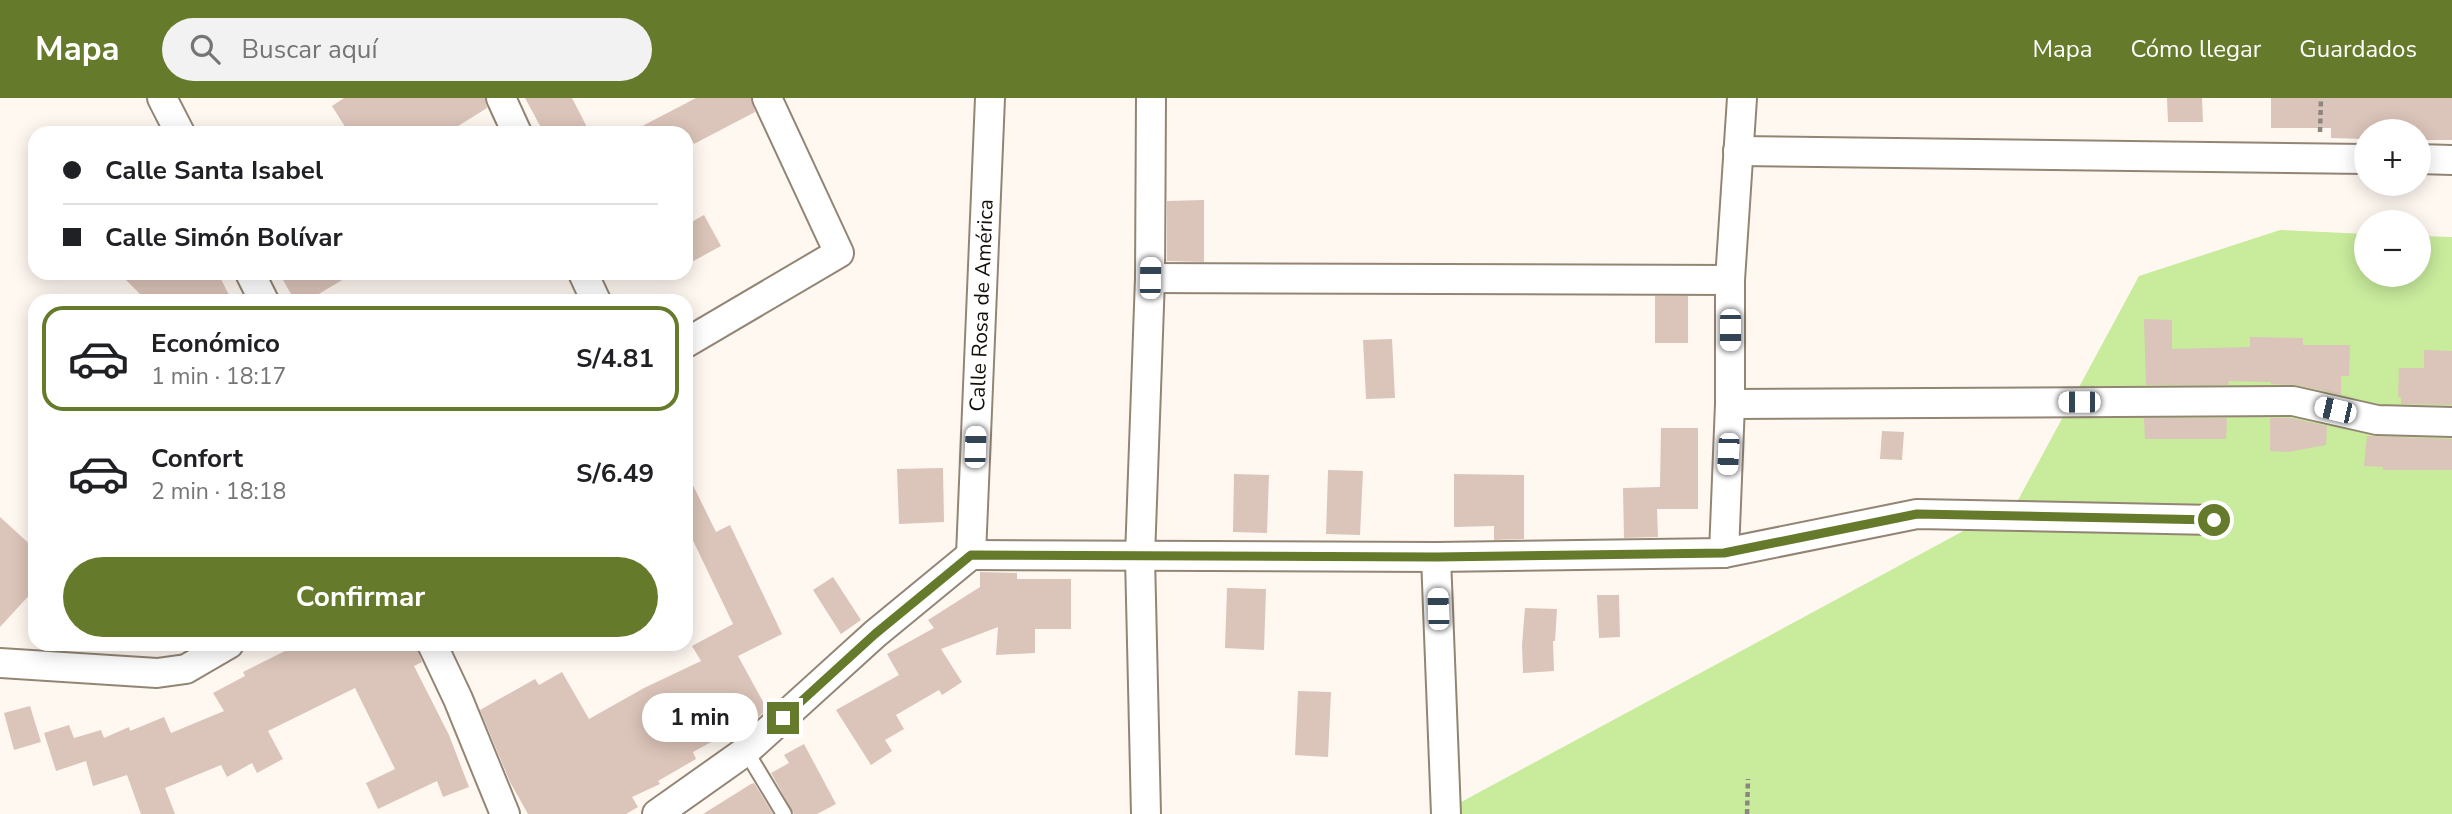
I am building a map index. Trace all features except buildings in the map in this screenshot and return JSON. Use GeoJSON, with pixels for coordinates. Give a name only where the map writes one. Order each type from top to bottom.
{"type":"FeatureCollection","features":[{"type":"Feature","properties":{"kind":"street"},"geometry":{"type":"LineString","coordinates":[[162,98],[176,126]]}},
{"type":"Feature","properties":{"kind":"street"},"geometry":{"type":"LineString","coordinates":[[501,98],[514,126]]}},
{"type":"Feature","properties":{"kind":"street"},"geometry":{"type":"LineString","coordinates":[[693,339],[839,253],[767,98]]}},
{"type":"Feature","properties":{"kind":"street","name":"Calle Rosa de América"},"geometry":{"type":"LineString","coordinates":[[971,555],[990,98]]}},
{"type":"Feature","properties":{"kind":"street"},"geometry":{"type":"LineString","coordinates":[[1146,814],[1140,557],[1150,278],[1151,98]]}},
{"type":"Feature","properties":{"kind":"street"},"geometry":{"type":"LineString","coordinates":[[1724,553],[1730,404],[1730,281],[1742,98]]}},
{"type":"Feature","properties":{"kind":"street"},"geometry":{"type":"LineString","coordinates":[[1738,151],[2354,159]]}},
{"type":"Feature","properties":{"kind":"street"},"geometry":{"type":"LineString","coordinates":[[2431,159],[2452,160]]}},
{"type":"Feature","properties":{"kind":"street"},"geometry":{"type":"LineString","coordinates":[[1150,278],[1730,281]]}},
{"type":"Feature","properties":{"kind":"street"},"geometry":{"type":"LineString","coordinates":[[1730,404],[2293,401],[2377,420],[2452,422]]}},
{"type":"Feature","properties":{"kind":"street"},"geometry":{"type":"LineString","coordinates":[[657,814],[746,751],[875,634],[971,555],[1436,557],[1724,553],[1917,514],[2214,520]]}},
{"type":"Feature","properties":{"kind":"street"},"geometry":{"type":"LineString","coordinates":[[1436,557],[1446,814]]}},
{"type":"Feature","properties":{"kind":"street"},"geometry":{"type":"LineString","coordinates":[[0,663],[156,673],[186,669],[217,651]]}},
{"type":"Feature","properties":{"kind":"street"},"geometry":{"type":"LineString","coordinates":[[435,651],[505,814]]}},
{"type":"Feature","properties":{"kind":"lane"},"geometry":{"type":"LineString","coordinates":[[746,751],[784,814]]}},
{"type":"Feature","properties":{"kind":"path"},"geometry":{"type":"LineString","coordinates":[[2319,158],[2321,98]]}},
{"type":"Feature","properties":{"kind":"path"},"geometry":{"type":"LineString","coordinates":[[1747,814],[1748,779]]}},
{"type":"Feature","properties":{"kind":"green space"},"geometry":{"type":"Polygon","coordinates":[[[2280,230],[2354,233],[2354,287],[2431,287],[2431,236],[2452,237],[2452,814],[1439,814],[2017,502],[2139,276],[2280,230]]]}},
{"type":"Feature","properties":{"kind":"route"},"geometry":{"type":"LineString","coordinates":[[783,718],[875,634],[971,555],[1436,557],[1724,553],[1917,514],[2214,520]]}}]}
